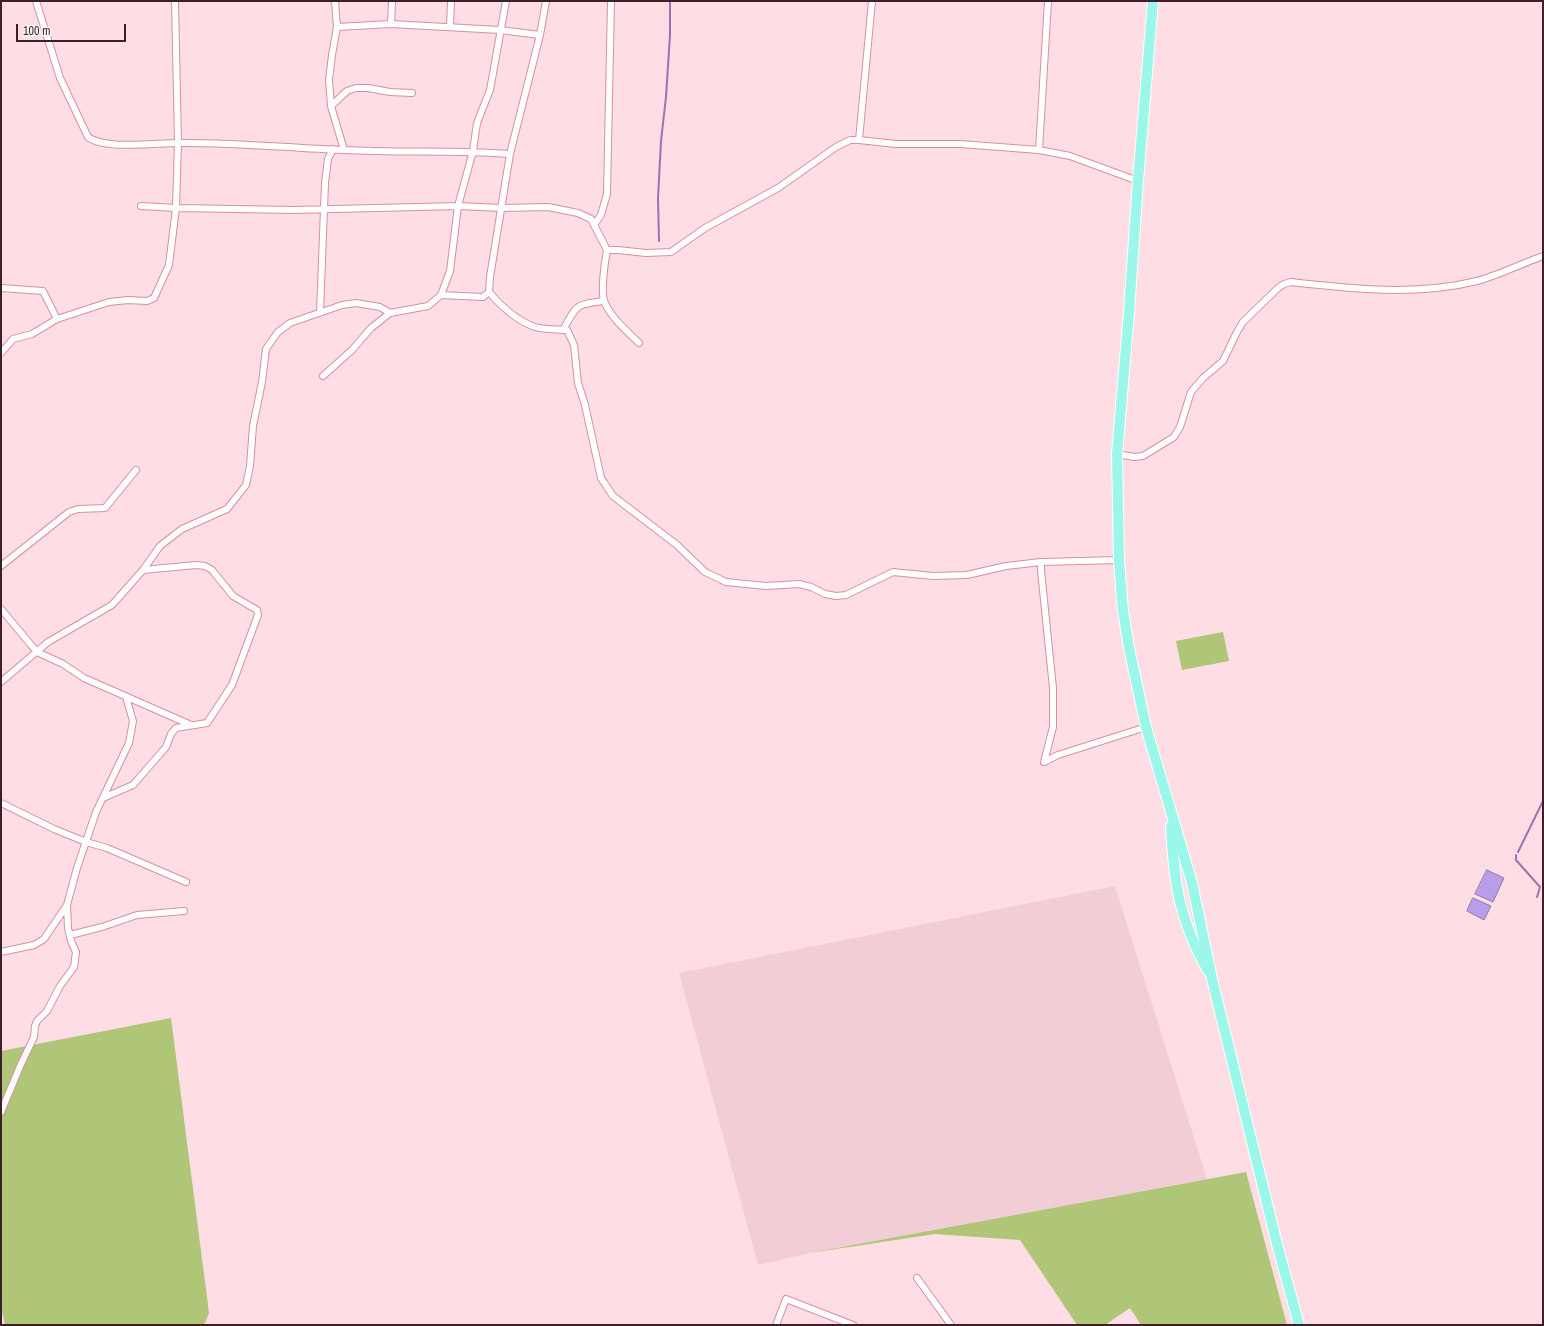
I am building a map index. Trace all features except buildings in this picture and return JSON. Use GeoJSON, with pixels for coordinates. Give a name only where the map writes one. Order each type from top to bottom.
{"type":"FeatureCollection","features":[{"type":"Feature","properties":{"kind":"main road"},"geometry":{"type":"LineString","coordinates":[[1153,1],[1117,454],[1119,560],[1125,626],[1146,727],[1192,883],[1212,979],[1276,1240],[1299,1325]]}},
{"type":"Feature","properties":{"kind":"main road"},"geometry":{"type":"LineString","coordinates":[[1171,810],[1173,867],[1178,900],[1189,935],[1212,979]]}},
{"type":"Feature","properties":{"kind":"street"},"geometry":{"type":"LineString","coordinates":[[36,1],[60,78],[88,136],[93,141],[114,145],[178,143],[344,150],[473,151],[510,154]]}},
{"type":"Feature","properties":{"kind":"street"},"geometry":{"type":"LineString","coordinates":[[1,353],[13,339],[32,334],[57,319],[109,302],[128,300],[147,301],[154,298],[169,265],[176,208],[178,143],[175,1]]}},
{"type":"Feature","properties":{"kind":"street"},"geometry":{"type":"LineString","coordinates":[[335,1],[337,27],[329,80],[331,106],[344,150]]}},
{"type":"Feature","properties":{"kind":"street"},"geometry":{"type":"LineString","coordinates":[[392,1],[392,24]]}},
{"type":"Feature","properties":{"kind":"street"},"geometry":{"type":"LineString","coordinates":[[450,27],[451,1]]}},
{"type":"Feature","properties":{"kind":"street"},"geometry":{"type":"LineString","coordinates":[[323,376],[352,350],[371,328],[390,314],[428,306],[441,295],[450,271],[458,206],[473,151],[477,123],[490,90],[506,1]]}},
{"type":"Feature","properties":{"kind":"street"},"geometry":{"type":"LineString","coordinates":[[546,1],[540,35],[510,154],[490,277],[489,292],[500,305],[516,317],[536,327],[567,330],[574,345],[578,383],[585,405],[601,478],[612,496],[677,545],[705,572],[726,582],[766,586],[799,584],[811,587],[825,594],[836,596],[846,596],[893,572],[933,576],[967,574],[1006,566],[1041,562],[1119,560]]}},
{"type":"Feature","properties":{"kind":"street"},"geometry":{"type":"LineString","coordinates":[[594,224],[601,215],[607,194],[611,1]]}},
{"type":"Feature","properties":{"kind":"street"},"geometry":{"type":"LineString","coordinates":[[859,140],[872,1]]}},
{"type":"Feature","properties":{"kind":"street"},"geometry":{"type":"LineString","coordinates":[[1039,150],[1048,1]]}},
{"type":"Feature","properties":{"kind":"street"},"geometry":{"type":"LineString","coordinates":[[337,27],[392,24],[500,30],[540,35]]}},
{"type":"Feature","properties":{"kind":"street"},"geometry":{"type":"LineString","coordinates":[[331,106],[347,91],[356,88],[412,93]]}},
{"type":"Feature","properties":{"kind":"street"},"geometry":{"type":"LineString","coordinates":[[606,250],[646,254],[671,252],[705,228],[778,188],[836,147],[850,140],[896,144],[960,144],[1039,150],[1070,156],[1138,181]]}},
{"type":"Feature","properties":{"kind":"street"},"geometry":{"type":"LineString","coordinates":[[320,312],[324,209],[328,159],[333,149]]}},
{"type":"Feature","properties":{"kind":"street"},"geometry":{"type":"LineString","coordinates":[[141,206],[176,208],[324,209],[458,206],[501,208],[548,207],[578,214],[590,220],[594,224],[606,250],[604,266],[604,301],[613,316],[639,343]]}},
{"type":"Feature","properties":{"kind":"street"},"geometry":{"type":"LineString","coordinates":[[1117,454],[1134,457],[1143,456],[1174,437],[1180,427],[1191,392],[1203,378],[1223,361],[1243,322],[1284,284],[1291,282],[1362,290],[1439,288],[1478,281],[1543,256]]}},
{"type":"Feature","properties":{"kind":"street"},"geometry":{"type":"LineString","coordinates":[[1,288],[42,292],[57,319]]}},
{"type":"Feature","properties":{"kind":"street"},"geometry":{"type":"LineString","coordinates":[[441,295],[483,297],[489,292]]}},
{"type":"Feature","properties":{"kind":"street"},"geometry":{"type":"LineString","coordinates":[[563,330],[574,310],[583,303],[604,301]]}},
{"type":"Feature","properties":{"kind":"street"},"geometry":{"type":"LineString","coordinates":[[1,682],[48,642],[112,605],[143,570],[160,546],[182,529],[227,509],[246,485],[250,466],[253,426],[262,382],[266,349],[278,332],[290,323],[342,305],[356,303],[380,307],[390,314]]}},
{"type":"Feature","properties":{"kind":"street"},"geometry":{"type":"LineString","coordinates":[[1,566],[69,512],[78,509],[106,508],[136,470]]}},
{"type":"Feature","properties":{"kind":"street"},"geometry":{"type":"LineString","coordinates":[[1041,562],[1054,688],[1053,727],[1044,762],[1058,755],[1146,727]]}},
{"type":"Feature","properties":{"kind":"street"},"geometry":{"type":"LineString","coordinates":[[103,798],[133,785],[166,747],[171,734],[176,728],[207,723],[232,685],[257,620],[258,610],[233,596],[212,570],[205,566],[196,565],[143,570]]}},
{"type":"Feature","properties":{"kind":"street"},"geometry":{"type":"LineString","coordinates":[[1,609],[37,652],[63,664],[84,678],[191,726]]}},
{"type":"Feature","properties":{"kind":"street"},"geometry":{"type":"LineString","coordinates":[[1,952],[34,945],[44,939],[67,905],[96,812],[129,743],[133,721],[126,697]]}},
{"type":"Feature","properties":{"kind":"street"},"geometry":{"type":"LineString","coordinates":[[1,803],[54,829],[86,842],[107,848],[186,882]]}},
{"type":"Feature","properties":{"kind":"street"},"geometry":{"type":"LineString","coordinates":[[1,1112],[34,1037],[37,1021],[47,1011],[60,986],[74,967],[76,952],[70,935],[67,905]]}},
{"type":"Feature","properties":{"kind":"street"},"geometry":{"type":"LineString","coordinates":[[70,935],[102,927],[137,915],[184,911]]}},
{"type":"Feature","properties":{"kind":"street"},"geometry":{"type":"LineString","coordinates":[[917,1278],[951,1325]]}},
{"type":"Feature","properties":{"kind":"street"},"geometry":{"type":"LineString","coordinates":[[776,1325],[786,1299],[853,1325]]}},
{"type":"Feature","properties":{"kind":"shaded area"},"geometry":{"type":"Polygon","coordinates":[[[1487,870],[1504,878],[1493,902],[1475,894],[1487,870]]]}},
{"type":"Feature","properties":{"kind":"shaded area"},"geometry":{"type":"Polygon","coordinates":[[[1115,886],[1207,1179],[810,1253],[758,1265],[679,973],[1115,886]]]}},
{"type":"Feature","properties":{"kind":"shaded area"},"geometry":{"type":"Polygon","coordinates":[[[1473,898],[1491,906],[1484,920],[1467,911],[1473,898]]]}},
{"type":"Feature","properties":{"kind":"green space"},"geometry":{"type":"Polygon","coordinates":[[[1223,632],[1229,661],[1182,670],[1176,641],[1223,632]]]}},
{"type":"Feature","properties":{"kind":"green space"},"geometry":{"type":"Polygon","coordinates":[[[171,1018],[209,1313],[204,1325],[5,1325],[1,1307],[1,1051],[171,1018]]]}},
{"type":"Feature","properties":{"kind":"green space"},"geometry":{"type":"Polygon","coordinates":[[[1246,1172],[1287,1325],[1141,1325],[1130,1308],[1105,1325],[1077,1325],[1020,1240],[935,1234],[810,1253],[1246,1172]]]}},
{"type":"Feature","properties":{"kind":"waterway"},"geometry":{"type":"LineString","coordinates":[[659,241],[658,198],[670,35],[670,1]]}},
{"type":"Feature","properties":{"kind":"waterway"},"geometry":{"type":"LineString","coordinates":[[1518,852],[1543,801]]}},
{"type":"Feature","properties":{"kind":"waterway"},"geometry":{"type":"LineString","coordinates":[[1516,855],[1516,860],[1540,887],[1537,897]]}}]}
